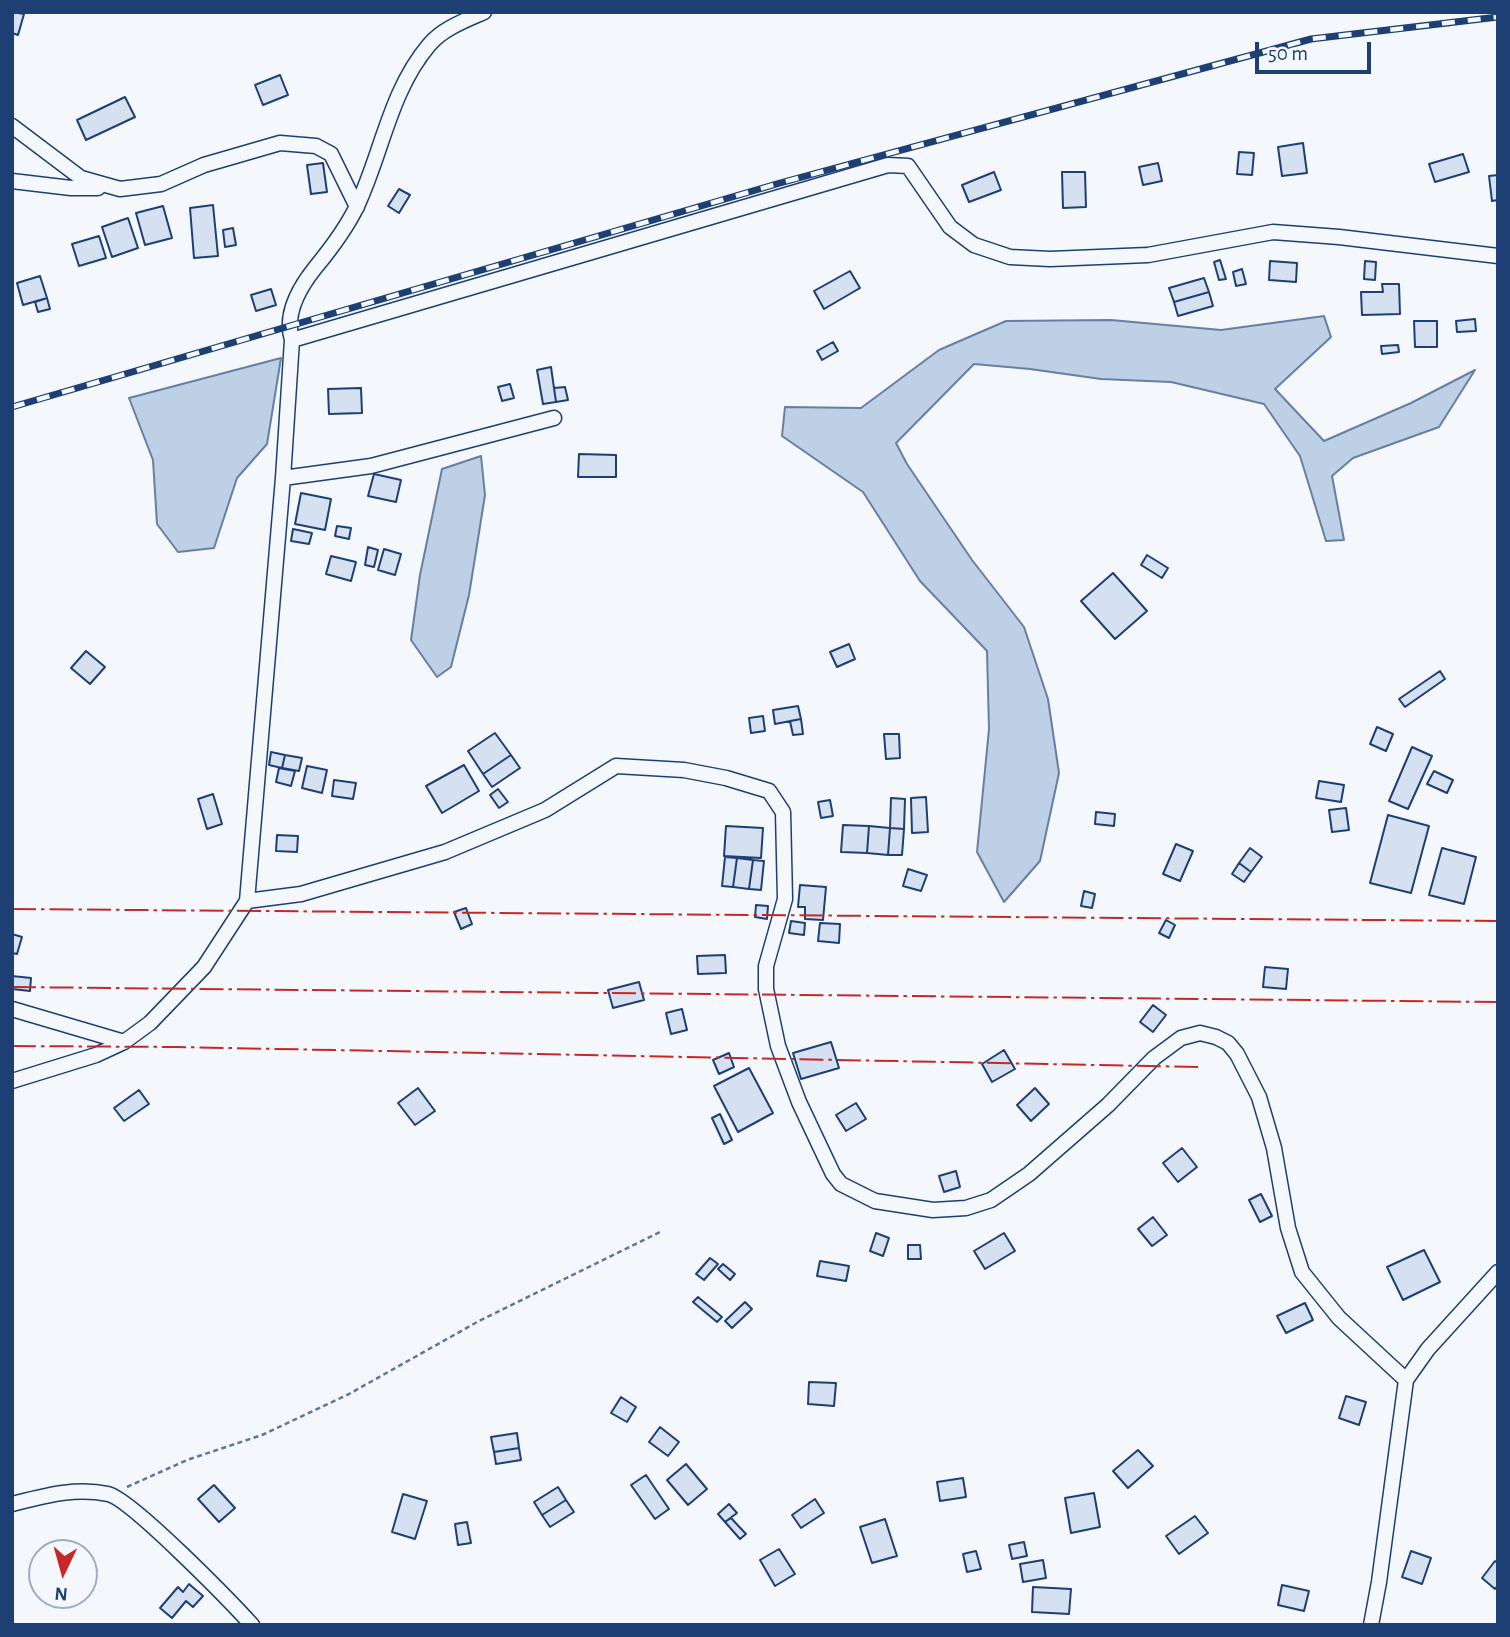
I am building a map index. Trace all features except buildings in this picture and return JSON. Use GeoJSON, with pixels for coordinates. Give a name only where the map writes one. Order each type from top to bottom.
{"type":"FeatureCollection","features":[{"type":"Feature","properties":{"kind":"street"},"geometry":{"type":"LineString","coordinates":[[12,1081],[96,1055],[124,1042],[150,1023],[204,967],[247,901],[283,478],[292,340],[288,327],[300,286],[357,207],[390,112],[430,44],[462,21],[484,12]]}},
{"type":"Feature","properties":{"kind":"street"},"geometry":{"type":"LineString","coordinates":[[12,126],[81,178],[120,189]]}},
{"type":"Feature","properties":{"kind":"street"},"geometry":{"type":"LineString","coordinates":[[12,181],[71,188],[120,189],[161,184],[204,165],[280,144],[316,146],[331,154],[357,207]]}},
{"type":"Feature","properties":{"kind":"street"},"geometry":{"type":"LineString","coordinates":[[292,340],[888,165],[908,166],[950,227],[974,245],[1010,257],[1149,255],[1273,232],[1498,256]]}},
{"type":"Feature","properties":{"kind":"street"},"geometry":{"type":"LineString","coordinates":[[283,478],[370,466],[554,418]]}},
{"type":"Feature","properties":{"kind":"street"},"geometry":{"type":"LineString","coordinates":[[247,901],[301,894],[445,852],[545,810],[616,766],[684,770],[726,778],[769,791],[783,811],[785,899],[766,966],[765,989],[778,1046],[799,1102],[832,1174],[841,1184],[875,1201],[933,1210],[966,1208],[991,1200],[1029,1174],[1108,1105],[1154,1058],[1181,1038],[1200,1033],[1216,1037],[1228,1043],[1237,1054],[1259,1097],[1274,1148],[1288,1228],[1302,1272],[1339,1318],[1406,1380]]}},
{"type":"Feature","properties":{"kind":"street"},"geometry":{"type":"LineString","coordinates":[[12,1009],[124,1042]]}},
{"type":"Feature","properties":{"kind":"street"},"geometry":{"type":"LineString","coordinates":[[1371,1625],[1406,1380],[1428,1349],[1498,1272]]}},
{"type":"Feature","properties":{"kind":"street"},"geometry":{"type":"LineString","coordinates":[[12,1504],[68,1491],[111,1494],[139,1515],[252,1625]]}},
{"type":"Feature","properties":{"kind":"path"},"geometry":{"type":"LineString","coordinates":[[111,1494],[187,1460],[262,1435],[299,1418],[349,1394],[479,1321],[660,1232]]}},
{"type":"Feature","properties":{"kind":"water"},"geometry":{"type":"Polygon","coordinates":[[[1324,316],[1331,337],[1275,389],[1324,441],[1411,403],[1475,370],[1439,427],[1353,458],[1332,476],[1344,540],[1326,541],[1300,456],[1264,404],[1171,382],[1101,379],[974,364],[896,443],[907,464],[972,560],[1024,627],[1048,699],[1059,773],[1040,861],[1004,902],[977,852],[989,729],[987,651],[920,581],[863,492],[782,436],[785,407],[861,408],[939,350],[1006,321],[1111,320],[1221,330],[1324,316]]]}},
{"type":"Feature","properties":{"kind":"water"},"geometry":{"type":"Polygon","coordinates":[[[281,358],[267,444],[237,478],[214,548],[178,552],[157,524],[153,460],[129,398],[281,358]]]}},
{"type":"Feature","properties":{"kind":"water"},"geometry":{"type":"Polygon","coordinates":[[[481,456],[485,495],[469,595],[451,667],[437,677],[411,640],[420,575],[442,469],[481,456]]]}},
{"type":"Feature","properties":{"kind":"railway"},"geometry":{"type":"LineString","coordinates":[[12,407],[780,183],[1311,39],[1498,17]]}},
{"type":"Feature","properties":{"kind":"power"},"geometry":{"type":"LineString","coordinates":[[12,909],[1498,921]]}},
{"type":"Feature","properties":{"kind":"power"},"geometry":{"type":"LineString","coordinates":[[12,987],[1498,1002]]}},
{"type":"Feature","properties":{"kind":"power"},"geometry":{"type":"LineString","coordinates":[[12,1046],[1198,1067]]}}]}
